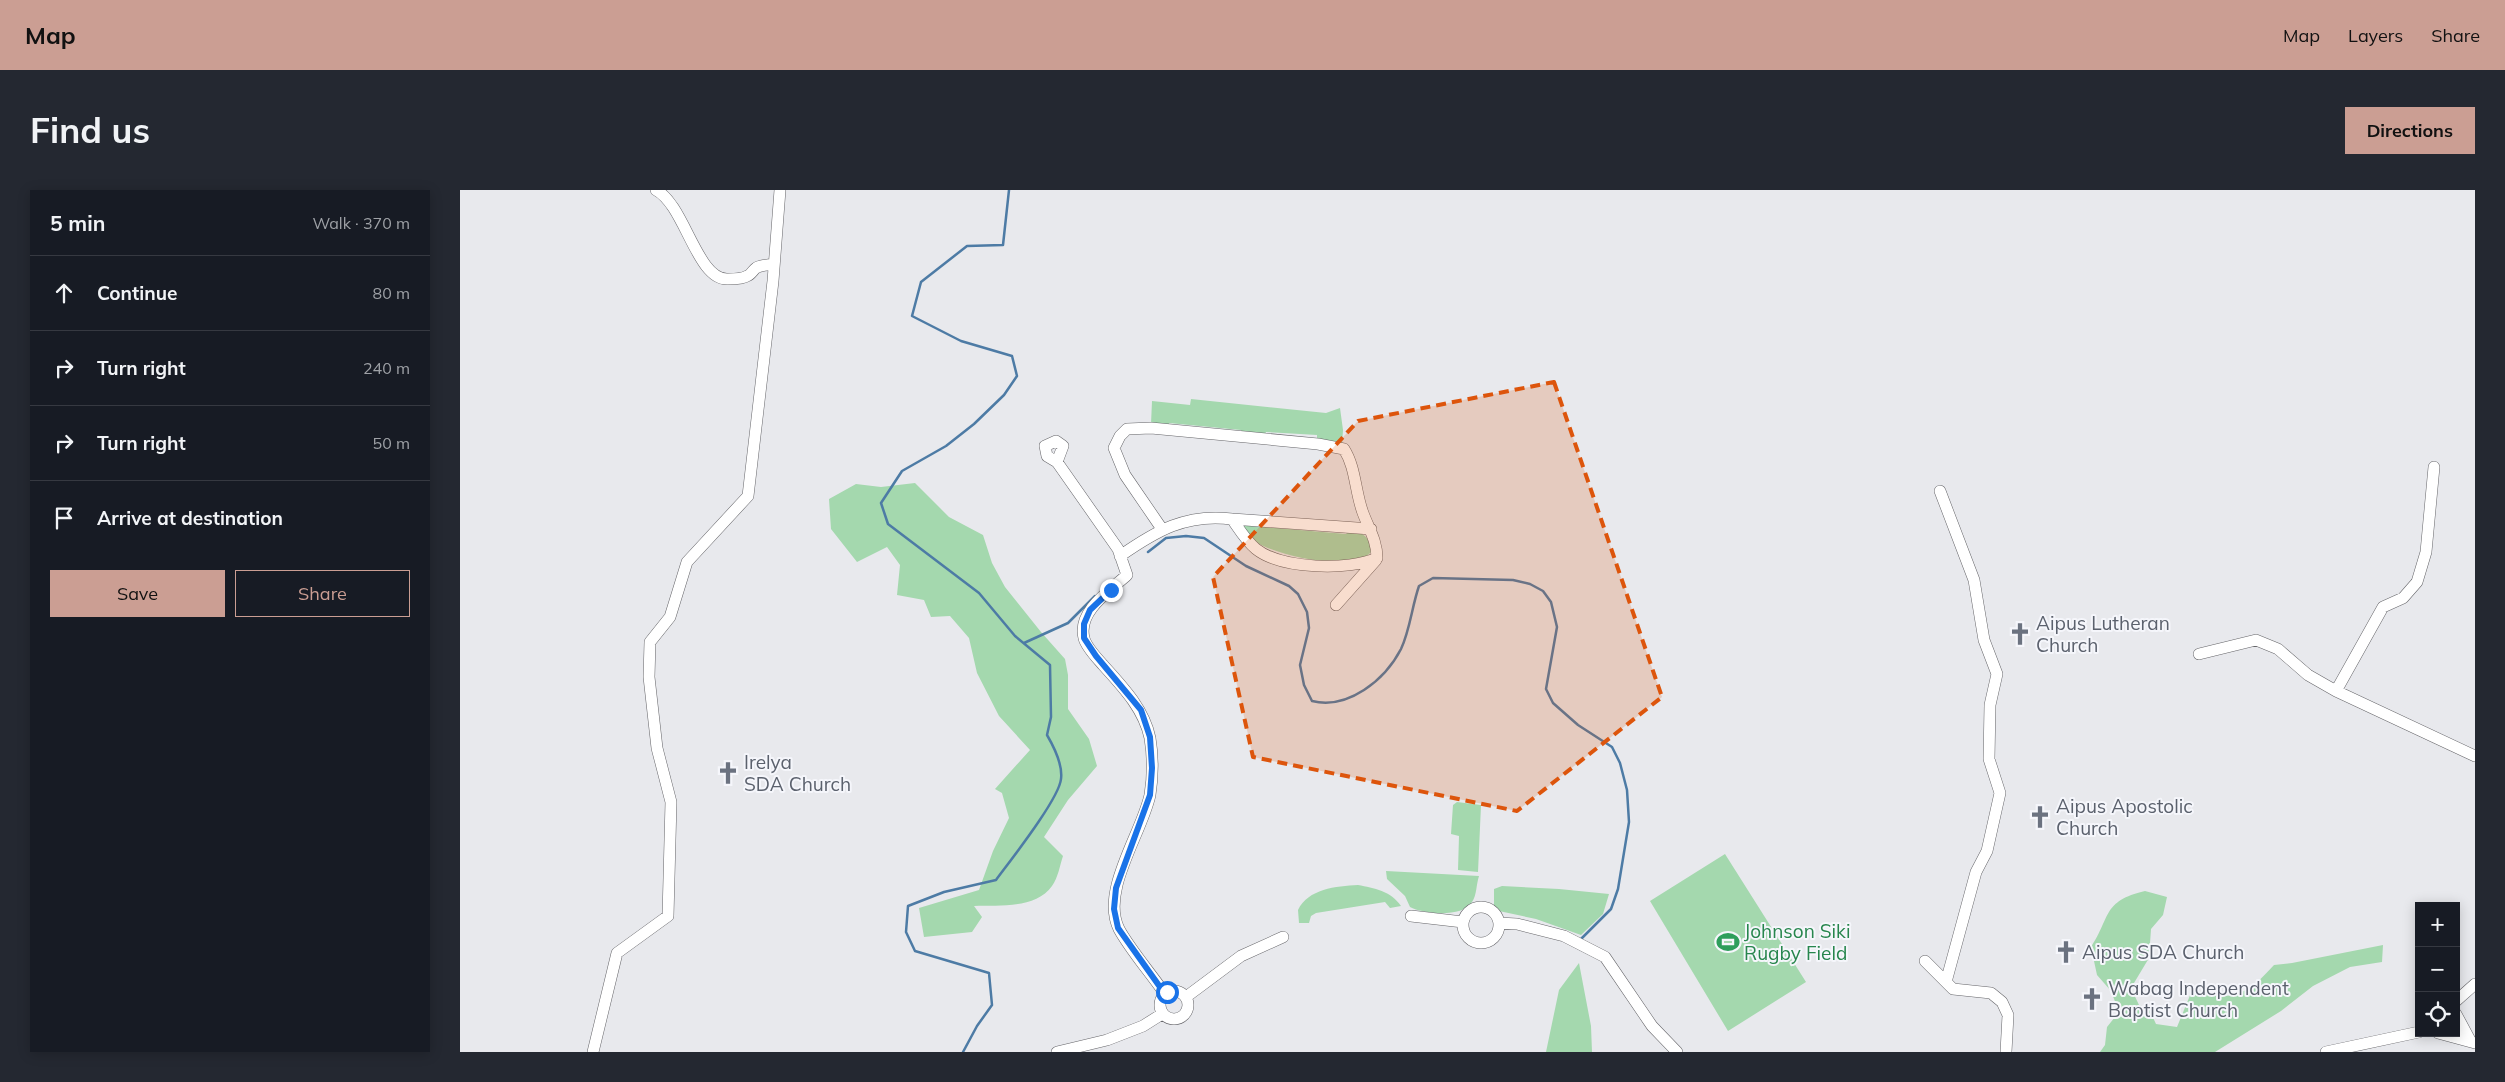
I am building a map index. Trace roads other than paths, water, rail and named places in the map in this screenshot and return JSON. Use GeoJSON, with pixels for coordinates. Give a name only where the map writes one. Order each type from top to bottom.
{"type":"FeatureCollection","features":[{"type":"Feature","properties":{"kind":"street"},"geometry":{"type":"LineString","coordinates":[[656,190],[665,194],[674,205],[707,268],[718,278],[727,280],[747,277],[756,268],[774,264]]}},
{"type":"Feature","properties":{"kind":"street"},"geometry":{"type":"LineString","coordinates":[[593,1052],[618,953],[668,916],[671,802],[657,748],[649,677],[650,642],[670,618],[687,562],[748,496],[774,264],[780,190]]}},
{"type":"Feature","properties":{"kind":"street"},"geometry":{"type":"LineString","coordinates":[[1162,529],[1124,475],[1114,448],[1120,436],[1127,429],[1151,428],[1258,437],[1344,449],[1350,460],[1363,513],[1377,547],[1377,558],[1336,605]]}},
{"type":"Feature","properties":{"kind":"street"},"geometry":{"type":"LineString","coordinates":[[1057,462],[1112,541],[1127,575],[1090,610],[1084,624],[1084,638],[1096,656],[1141,710],[1150,737],[1152,768],[1150,795],[1116,888],[1114,909],[1118,928],[1165,994]]}},
{"type":"Feature","properties":{"kind":"street"},"geometry":{"type":"LineString","coordinates":[[2336,691],[2384,607],[2403,598],[2417,582],[2426,552],[2434,467]]}},
{"type":"Feature","properties":{"kind":"street"},"geometry":{"type":"LineString","coordinates":[[1940,491],[1974,580],[1984,640],[1997,674],[1990,705],[1989,759],[2000,793],[1987,850],[1976,872],[1946,982]]}},
{"type":"Feature","properties":{"kind":"street"},"geometry":{"type":"LineString","coordinates":[[1120,556],[1162,529],[1190,520],[1214,516],[1232,519],[1371,529]]}},
{"type":"Feature","properties":{"kind":"street"},"geometry":{"type":"LineString","coordinates":[[1232,519],[1240,532],[1257,549],[1277,560],[1312,565],[1342,566],[1366,564],[1377,558]]}},
{"type":"Feature","properties":{"kind":"street"},"geometry":{"type":"LineString","coordinates":[[2200,654],[2256,640],[2278,649],[2308,674],[2336,691],[2475,756]]}},
{"type":"Feature","properties":{"kind":"street"},"geometry":{"type":"LineString","coordinates":[[1478,907],[1490,909],[1499,923],[1496,935],[1486,942],[1480,943],[1469,939],[1465,934],[1463,922],[1468,912],[1478,907]]}},
{"type":"Feature","properties":{"kind":"street"},"geometry":{"type":"LineString","coordinates":[[1411,916],[1463,922]]}},
{"type":"Feature","properties":{"kind":"street"},"geometry":{"type":"LineString","coordinates":[[1499,923],[1517,924],[1564,936],[1606,957],[1652,1026],[1677,1052]]}},
{"type":"Feature","properties":{"kind":"street"},"geometry":{"type":"LineString","coordinates":[[1186,997],[1241,956],[1283,937]]}},
{"type":"Feature","properties":{"kind":"street"},"geometry":{"type":"LineString","coordinates":[[1925,960],[1953,989],[1991,993],[2002,1002],[2008,1015],[2006,1052]]}},
{"type":"Feature","properties":{"kind":"street"},"geometry":{"type":"LineString","coordinates":[[2460,997],[2475,984]]}},
{"type":"Feature","properties":{"kind":"street"},"geometry":{"type":"LineString","coordinates":[[1176,991],[1186,997],[1188,1008],[1184,1016],[1175,1020],[1162,1014],[1160,1004],[1165,994],[1176,991]]}},
{"type":"Feature","properties":{"kind":"street"},"geometry":{"type":"LineString","coordinates":[[1057,1052],[1107,1040],[1143,1026],[1162,1014]]}},
{"type":"Feature","properties":{"kind":"street"},"geometry":{"type":"LineString","coordinates":[[2460,1020],[2473,1041]]}},
{"type":"Feature","properties":{"kind":"street"},"geometry":{"type":"LineString","coordinates":[[2326,1052],[2415,1033]]}},
{"type":"Feature","properties":{"kind":"street"},"geometry":{"type":"LineString","coordinates":[[2456,1037],[2473,1041]]}},
{"type":"Feature","properties":{"kind":"waterway"},"geometry":{"type":"LineString","coordinates":[[963,1052],[977,1026],[992,1005],[989,973],[915,951],[906,932],[908,906],[944,892],[996,880],[1052,801],[1061,779],[1061,767],[1047,735],[1051,717],[1050,665],[1015,636],[979,593],[888,524],[881,503],[902,471],[946,446],[974,424],[1004,395],[1017,376],[1012,356],[961,341],[912,316],[921,282],[967,246],[1003,245],[1009,190]]}},
{"type":"Feature","properties":{"kind":"waterway"},"geometry":{"type":"LineString","coordinates":[[1148,552],[1166,538],[1186,536],[1204,538],[1246,566],[1289,586],[1298,594],[1307,612],[1309,628],[1300,665],[1304,685],[1312,701],[1326,703],[1352,697],[1364,690],[1394,661],[1404,642],[1419,586],[1433,578],[1513,580],[1530,584],[1543,591],[1551,602],[1557,627],[1546,689],[1553,703],[1578,725],[1612,747],[1620,763],[1627,790],[1629,822],[1618,889],[1611,909],[1580,940]]}},
{"type":"Feature","properties":{"kind":"waterway"},"geometry":{"type":"LineString","coordinates":[[1024,643],[1068,623],[1095,596]]}},
{"type":"Feature","properties":{"kind":"place","name":"Aipus Lutheran Church"},"geometry":{"type":"Point","coordinates":[2020,634]}},
{"type":"Feature","properties":{"kind":"place","name":"Irelya SDA Church"},"geometry":{"type":"Point","coordinates":[728,773]}},
{"type":"Feature","properties":{"kind":"place","name":"Aipus Apostolic Church"},"geometry":{"type":"Point","coordinates":[2040,817]}},
{"type":"Feature","properties":{"kind":"place","name":"Johnson Siki Rugby Field"},"geometry":{"type":"Point","coordinates":[1728,942]}},
{"type":"Feature","properties":{"kind":"place","name":"Aipus SDA Church"},"geometry":{"type":"Point","coordinates":[2066,952]}},
{"type":"Feature","properties":{"kind":"place","name":"Wabag Independent Baptist Church"},"geometry":{"type":"Point","coordinates":[2092,999]}}]}
